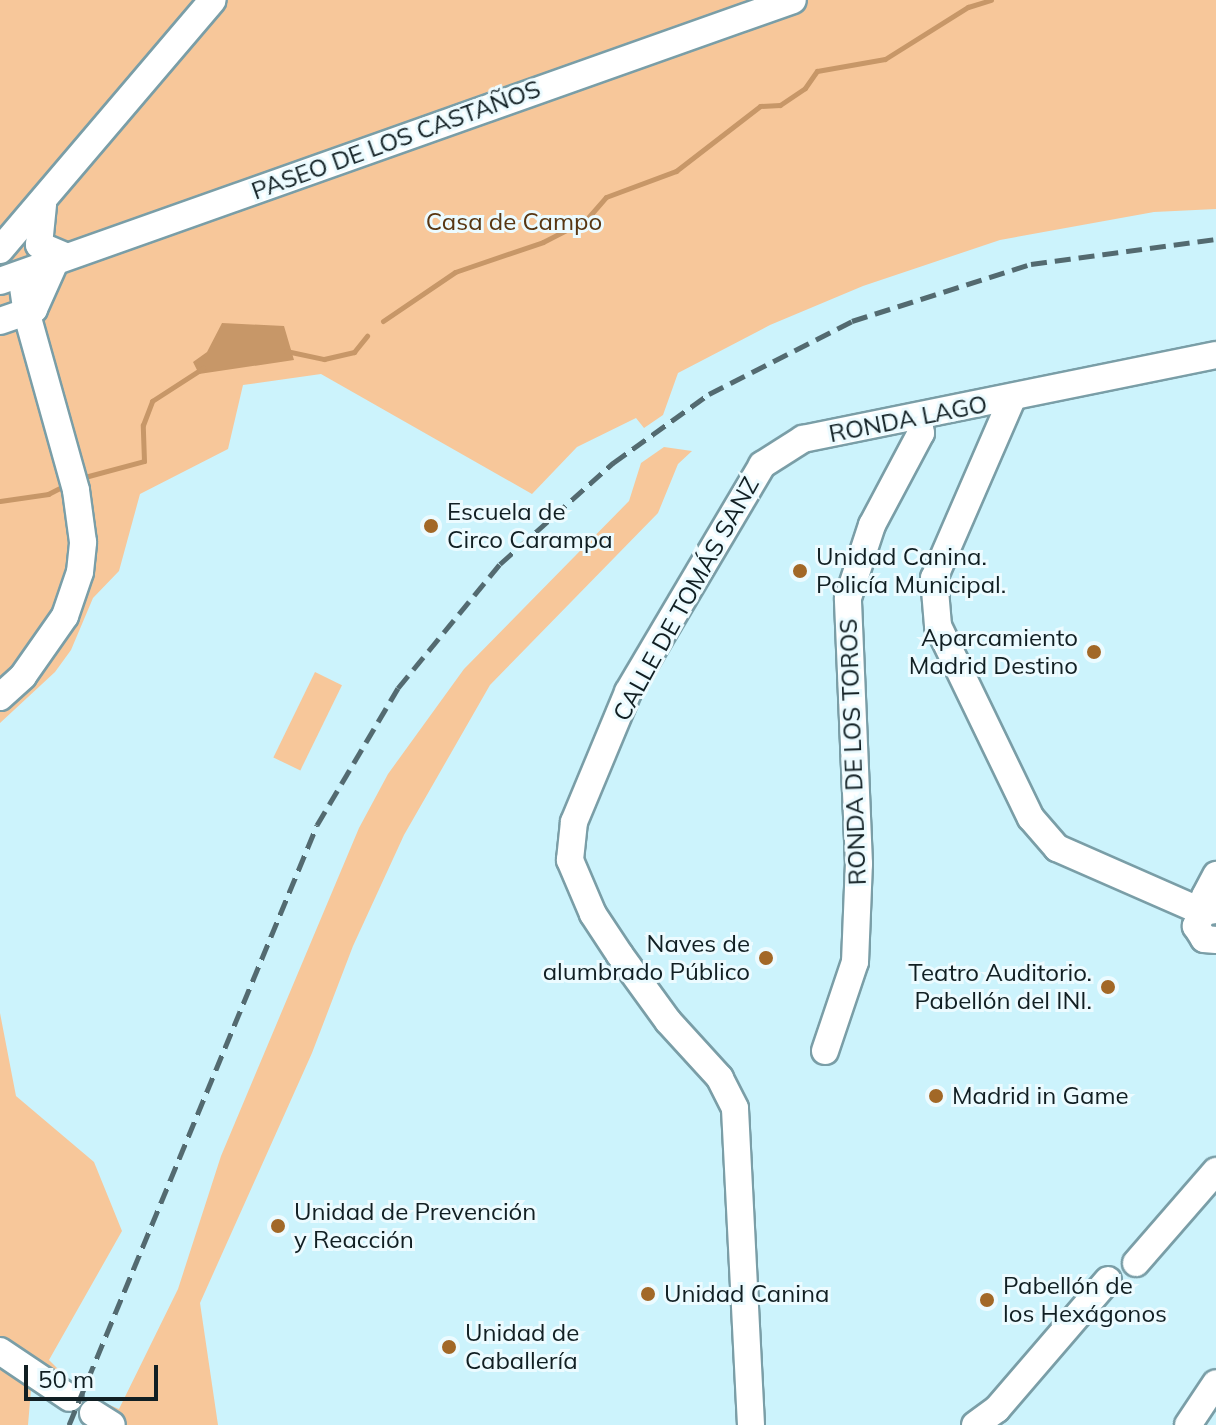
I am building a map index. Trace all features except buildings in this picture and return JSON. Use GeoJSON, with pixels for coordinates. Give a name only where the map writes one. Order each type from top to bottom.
{"type":"FeatureCollection","features":[{"type":"Feature","properties":{"kind":"street"},"geometry":{"type":"LineString","coordinates":[[0,250],[35,214],[213,0]]}},
{"type":"Feature","properties":{"kind":"street","name":"PASEO DE LOS CASTAÑOS"},"geometry":{"type":"LineString","coordinates":[[15,276],[793,0]]}},
{"type":"Feature","properties":{"kind":"street"},"geometry":{"type":"LineString","coordinates":[[0,321],[27,314],[45,291],[61,260],[39,245],[35,214]]}},
{"type":"Feature","properties":{"kind":"street"},"geometry":{"type":"LineString","coordinates":[[0,697],[23,676],[65,616],[82,560],[76,490],[15,276],[35,214]]}},
{"type":"Feature","properties":{"kind":"street","name":"RONDA LAGO"},"geometry":{"type":"LineString","coordinates":[[803,439],[1012,399],[1216,355]]}},
{"type":"Feature","properties":{"kind":"street"},"geometry":{"type":"LineString","coordinates":[[1012,399],[994,447],[934,578],[938,626],[1031,818],[1057,848],[1209,911]]}},
{"type":"Feature","properties":{"kind":"street"},"geometry":{"type":"LineString","coordinates":[[961,409],[984,426],[994,447]]}},
{"type":"Feature","properties":{"kind":"street","name":"RONDA DE LOS TOROS"},"geometry":{"type":"LineString","coordinates":[[825,1051],[855,962],[859,864],[848,598],[872,525],[921,433],[918,417]]}},
{"type":"Feature","properties":{"kind":"street","name":"CALLE DE TOMÁS SANZ"},"geometry":{"type":"LineString","coordinates":[[751,1425],[735,1108],[720,1078],[668,1021],[593,914],[570,860],[569,841],[628,692],[762,465],[803,439]]}},
{"type":"Feature","properties":{"kind":"street"},"geometry":{"type":"LineString","coordinates":[[1209,911],[1205,896],[1216,875]]}},
{"type":"Feature","properties":{"kind":"street"},"geometry":{"type":"LineString","coordinates":[[1209,911],[1196,926],[1214,943]]}},
{"type":"Feature","properties":{"kind":"street"},"geometry":{"type":"LineString","coordinates":[[1136,1263],[1216,1171]]}},
{"type":"Feature","properties":{"kind":"street"},"geometry":{"type":"LineString","coordinates":[[975,1425],[1006,1399],[1108,1280]]}},
{"type":"Feature","properties":{"kind":"street"},"geometry":{"type":"LineString","coordinates":[[0,1351],[70,1398]]}},
{"type":"Feature","properties":{"kind":"street"},"geometry":{"type":"LineString","coordinates":[[1188,1425],[1216,1383]]}},
{"type":"Feature","properties":{"kind":"green space","name":"Casa de Campo"},"geometry":{"type":"Polygon","coordinates":[[[0,0],[1216,0],[1216,209],[1154,212],[1000,240],[863,286],[770,325],[678,373],[663,415],[644,428],[636,418],[577,447],[532,494],[321,374],[243,385],[228,449],[140,494],[119,571],[93,598],[71,650],[55,672],[0,723],[0,0]]]}},
{"type":"Feature","properties":{"kind":"green space"},"geometry":{"type":"Polygon","coordinates":[[[664,447],[692,451],[678,464],[658,513],[490,685],[404,835],[353,946],[312,1053],[200,1303],[218,1425],[89,1425],[100,1401],[119,1409],[178,1289],[221,1156],[359,828],[388,774],[464,669],[629,501],[641,463],[664,447]]]}},
{"type":"Feature","properties":{"kind":"green space"},"geometry":{"type":"Polygon","coordinates":[[[315,672],[342,685],[300,771],[273,757],[315,672]]]}},
{"type":"Feature","properties":{"kind":"green space"},"geometry":{"type":"Polygon","coordinates":[[[0,1013],[16,1096],[94,1162],[122,1231],[49,1360],[77,1388],[31,1390],[28,1425],[0,1425],[0,1013]]]}},
{"type":"Feature","properties":{"kind":"shaded area"},"geometry":{"type":"Polygon","coordinates":[[[222,323],[284,326],[294,360],[199,374],[193,362],[207,352],[222,323]]]}},
{"type":"Feature","properties":{"kind":"waterway"},"geometry":{"type":"LineString","coordinates":[[383,321],[455,272],[543,242],[586,220],[606,197],[676,171],[760,106],[780,105],[805,88],[817,71],[885,59],[968,7],[991,0]]}},
{"type":"Feature","properties":{"kind":"waterway"},"geometry":{"type":"LineString","coordinates":[[286,351],[324,359],[354,352],[367,336]]}},
{"type":"Feature","properties":{"kind":"waterway"},"geometry":{"type":"LineString","coordinates":[[81,478],[144,461],[143,425],[152,401],[203,368]]}},
{"type":"Feature","properties":{"kind":"waterway"},"geometry":{"type":"LineString","coordinates":[[0,501],[48,494],[68,484]]}},
{"type":"Feature","properties":{"kind":"railway"},"geometry":{"type":"LineString","coordinates":[[69,1425],[317,825],[398,688],[500,564],[613,463],[709,394],[852,321],[1031,264],[1216,239]]}},
{"type":"Feature","properties":{"kind":"place","name":"Escuela de Circo Carampa"},"geometry":{"type":"Point","coordinates":[431,526]}},
{"type":"Feature","properties":{"kind":"place","name":"Unidad Canina. Policía Municipal."},"geometry":{"type":"Point","coordinates":[800,571]}},
{"type":"Feature","properties":{"kind":"place","name":"Aparcamiento Madrid Destino"},"geometry":{"type":"Point","coordinates":[1094,652]}},
{"type":"Feature","properties":{"kind":"place","name":"Naves de alumbrado Público"},"geometry":{"type":"Point","coordinates":[766,958]}},
{"type":"Feature","properties":{"kind":"place","name":"Teatro Auditorio. Pabellón del INI."},"geometry":{"type":"Point","coordinates":[1108,987]}},
{"type":"Feature","properties":{"kind":"place","name":"Madrid in Game"},"geometry":{"type":"Point","coordinates":[936,1096]}},
{"type":"Feature","properties":{"kind":"place","name":"Unidad de Prevención y Reacción"},"geometry":{"type":"Point","coordinates":[278,1226]}},
{"type":"Feature","properties":{"kind":"place","name":"Unidad Canina"},"geometry":{"type":"Point","coordinates":[648,1294]}},
{"type":"Feature","properties":{"kind":"place","name":"Pabellón de los Hexágonos"},"geometry":{"type":"Point","coordinates":[987,1300]}},
{"type":"Feature","properties":{"kind":"place","name":"Unidad de Caballería"},"geometry":{"type":"Point","coordinates":[449,1347]}}]}
